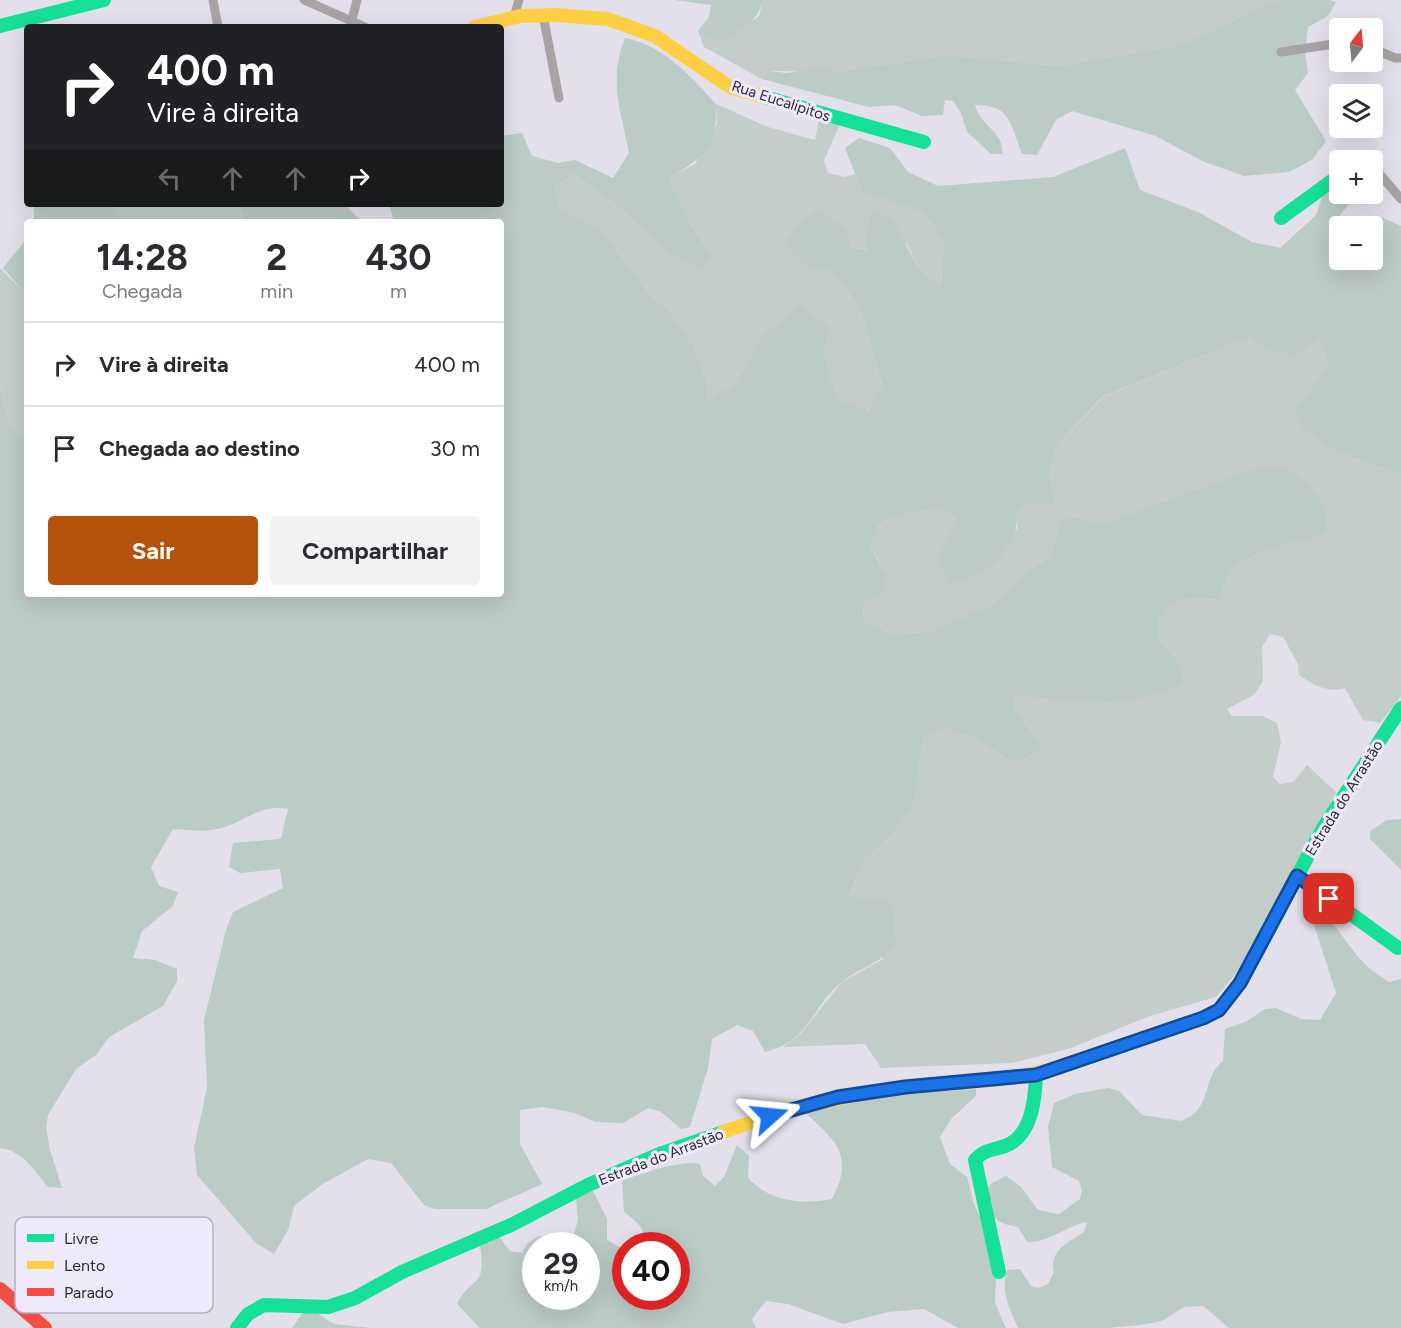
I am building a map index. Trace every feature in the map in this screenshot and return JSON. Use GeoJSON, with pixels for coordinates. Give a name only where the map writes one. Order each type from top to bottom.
{"type":"FeatureCollection","features":[{"type":"Feature","properties":{"kind":"street"},"geometry":{"type":"LineString","coordinates":[[0,26],[28,23],[104,0]]}},
{"type":"Feature","properties":{"kind":"street"},"geometry":{"type":"LineString","coordinates":[[213,0],[217,24]]}},
{"type":"Feature","properties":{"kind":"street"},"geometry":{"type":"LineString","coordinates":[[304,0],[354,24]]}},
{"type":"Feature","properties":{"kind":"street"},"geometry":{"type":"LineString","coordinates":[[351,23],[357,0]]}},
{"type":"Feature","properties":{"kind":"street"},"geometry":{"type":"LineString","coordinates":[[514,17],[519,0]]}},
{"type":"Feature","properties":{"kind":"street"},"geometry":{"type":"LineString","coordinates":[[543,15],[559,98]]}},
{"type":"Feature","properties":{"kind":"street","name":"Rua Eucalipitos"},"geometry":{"type":"LineString","coordinates":[[487,24],[514,17],[543,15],[608,19],[655,36],[730,87],[924,142]]}},
{"type":"Feature","properties":{"kind":"street"},"geometry":{"type":"LineString","coordinates":[[1281,52],[1329,46]]}},
{"type":"Feature","properties":{"kind":"street"},"geometry":{"type":"LineString","coordinates":[[1383,52],[1401,58]]}},
{"type":"Feature","properties":{"kind":"street"},"geometry":{"type":"LineString","coordinates":[[1383,178],[1401,199]]}},
{"type":"Feature","properties":{"kind":"street"},"geometry":{"type":"LineString","coordinates":[[1281,218],[1329,183]]}},
{"type":"Feature","properties":{"kind":"street","name":"Estrada do Arrastão"},"geometry":{"type":"LineString","coordinates":[[237,1328],[248,1314],[264,1305],[328,1307],[354,1298],[402,1272],[503,1230],[588,1185],[662,1153],[787,1110],[838,1097],[905,1087],[1036,1075],[1203,1018],[1219,1010],[1240,983],[1323,828],[1401,708]]}},
{"type":"Feature","properties":{"kind":"street"},"geometry":{"type":"LineString","coordinates":[[1297,876],[1398,948]]}},
{"type":"Feature","properties":{"kind":"street"},"geometry":{"type":"LineString","coordinates":[[999,1272],[975,1160],[982,1152],[1010,1144],[1021,1133],[1035,1095],[1036,1075]]}},
{"type":"Feature","properties":{"kind":"street"},"geometry":{"type":"LineString","coordinates":[[0,1289],[15,1302]]}},
{"type":"Feature","properties":{"kind":"street"},"geometry":{"type":"LineString","coordinates":[[28,1313],[45,1328]]}},
{"type":"Feature","properties":{"kind":"shaded area"},"geometry":{"type":"Polygon","coordinates":[[[674,0],[763,0],[757,15],[752,20],[741,30],[720,42],[698,31],[709,17],[711,5],[674,0]]]}},
{"type":"Feature","properties":{"kind":"shaded area"},"geometry":{"type":"Polygon","coordinates":[[[763,0],[1278,0],[1177,46],[1059,66],[945,55],[837,72],[768,71],[762,79],[704,47],[698,31],[720,42],[759,16],[763,0]]]}},
{"type":"Feature","properties":{"kind":"shaded area"},"geometry":{"type":"Polygon","coordinates":[[[1278,0],[1336,2],[1328,16],[1308,27],[1305,51],[1308,73],[1295,90],[1326,141],[1312,160],[1289,172],[1244,176],[1202,161],[1156,136],[1072,111],[1056,120],[1037,155],[1022,154],[1008,118],[996,108],[975,105],[977,112],[996,134],[1002,146],[1002,154],[991,154],[967,132],[961,113],[953,101],[945,100],[943,115],[922,116],[895,105],[869,107],[762,79],[768,71],[787,73],[825,67],[837,72],[945,55],[1059,66],[1177,46],[1278,0]]]}},
{"type":"Feature","properties":{"kind":"shaded area"},"geometry":{"type":"Polygon","coordinates":[[[625,38],[639,42],[652,47],[675,63],[716,104],[714,130],[706,149],[691,164],[669,178],[689,222],[712,256],[702,270],[665,249],[614,203],[574,174],[555,186],[560,208],[600,229],[652,297],[668,309],[693,345],[707,381],[708,402],[736,382],[760,338],[800,305],[830,328],[824,354],[837,398],[868,411],[882,385],[860,308],[831,269],[809,269],[784,244],[799,225],[819,209],[849,234],[849,247],[867,250],[867,227],[873,213],[891,217],[918,267],[941,287],[943,240],[924,213],[862,192],[845,148],[859,138],[890,148],[908,172],[938,186],[1053,177],[1125,148],[1140,190],[1198,212],[1252,242],[1280,248],[1316,215],[1324,192],[1329,189],[1329,204],[1349,204],[1340,216],[1329,216],[1329,270],[1383,270],[1383,218],[1401,226],[1401,475],[1336,451],[1302,429],[1296,409],[1326,369],[1327,357],[1318,338],[1296,355],[1265,349],[1250,337],[1102,397],[1058,444],[1049,471],[1055,505],[1025,504],[1018,509],[1013,537],[1007,549],[989,567],[977,574],[950,584],[938,557],[957,520],[940,508],[891,517],[878,526],[871,547],[881,567],[889,574],[881,595],[864,603],[863,620],[894,635],[932,631],[990,606],[1015,585],[1022,574],[1051,556],[1062,519],[1080,518],[1104,523],[1250,470],[1288,469],[1318,497],[1327,523],[1326,534],[1263,551],[1231,569],[1218,600],[1184,599],[1168,607],[1162,614],[1157,638],[1177,660],[1183,682],[1151,696],[1107,702],[1016,696],[1015,709],[1043,748],[1016,764],[972,737],[946,728],[923,738],[912,809],[894,832],[863,862],[849,896],[892,902],[896,945],[876,962],[842,982],[823,1002],[801,1032],[780,1047],[765,1052],[753,1031],[737,1025],[712,1039],[708,1068],[690,1127],[681,1129],[661,1112],[648,1108],[623,1123],[595,1122],[575,1113],[543,1107],[520,1110],[520,1144],[542,1184],[486,1209],[435,1209],[424,1205],[391,1163],[368,1159],[321,1185],[294,1206],[288,1230],[274,1254],[256,1243],[197,1175],[194,1148],[207,1088],[204,1020],[226,930],[233,912],[283,888],[280,869],[240,873],[229,867],[233,843],[281,839],[288,809],[263,810],[233,824],[212,830],[173,829],[151,867],[159,886],[178,892],[173,906],[142,931],[133,958],[155,960],[177,969],[177,981],[163,1006],[109,1037],[96,1055],[76,1069],[48,1115],[46,1128],[50,1150],[62,1188],[48,1187],[21,1157],[0,1148],[0,387],[9,425],[24,438],[24,597],[504,597],[504,219],[393,219],[390,207],[504,207],[504,136],[522,133],[532,156],[558,163],[575,160],[613,178],[629,153],[618,96],[617,68],[625,38]]]}},
{"type":"Feature","properties":{"kind":"shaded area"},"geometry":{"type":"Polygon","coordinates":[[[716,104],[768,127],[815,140],[821,108],[839,113],[839,126],[824,161],[828,173],[845,177],[855,174],[862,192],[924,213],[943,240],[941,287],[918,267],[907,244],[867,227],[868,250],[849,247],[831,269],[860,308],[882,386],[867,412],[837,398],[824,354],[830,328],[760,338],[736,382],[708,403],[707,381],[693,345],[668,309],[652,297],[600,229],[560,208],[555,186],[574,174],[614,203],[665,249],[712,256],[689,222],[669,178],[695,164],[717,124],[716,104]]]}},
{"type":"Feature","properties":{"kind":"shaded area"},"geometry":{"type":"Polygon","coordinates":[[[34,207],[112,207],[121,219],[34,219],[34,207]]]}},
{"type":"Feature","properties":{"kind":"shaded area"},"geometry":{"type":"Polygon","coordinates":[[[112,207],[240,207],[243,219],[121,219],[112,207]]]}},
{"type":"Feature","properties":{"kind":"shaded area"},"geometry":{"type":"Polygon","coordinates":[[[240,207],[348,207],[358,219],[243,219],[240,207]]]}},
{"type":"Feature","properties":{"kind":"shaded area"},"geometry":{"type":"Polygon","coordinates":[[[24,242],[24,292],[3,268],[24,242]]]}},
{"type":"Feature","properties":{"kind":"shaded area"},"geometry":{"type":"Polygon","coordinates":[[[0,268],[24,292],[24,438],[9,425],[0,387],[0,268]]]}},
{"type":"Feature","properties":{"kind":"shaded area"},"geometry":{"type":"Polygon","coordinates":[[[1250,337],[1265,349],[1318,338],[1327,357],[1326,369],[1297,409],[1336,451],[1401,475],[1401,696],[1380,723],[1363,720],[1345,688],[1320,687],[1299,675],[1298,664],[1283,637],[1270,634],[1262,647],[1263,681],[1254,695],[1227,709],[1232,716],[1263,716],[1277,723],[1281,742],[1273,777],[1280,784],[1293,782],[1307,765],[1336,792],[1255,951],[1216,997],[1150,1016],[1068,1049],[1012,1063],[881,1068],[865,1044],[783,1047],[801,1033],[842,982],[883,959],[849,897],[863,862],[894,832],[911,809],[923,738],[946,728],[972,737],[1016,764],[1043,748],[1015,709],[1016,696],[1036,696],[1177,660],[1157,638],[1162,614],[1168,607],[1184,599],[1218,600],[1231,569],[1263,551],[1325,534],[1250,470],[1104,523],[1080,518],[1051,556],[1022,574],[1015,585],[990,606],[965,619],[932,631],[894,635],[863,620],[864,603],[881,567],[871,546],[878,526],[891,517],[940,508],[957,520],[1017,530],[1018,509],[1025,504],[1055,505],[1049,471],[1058,444],[1103,397],[1250,337]]]}},
{"type":"Feature","properties":{"kind":"shaded area"},"geometry":{"type":"Polygon","coordinates":[[[1401,819],[1401,870],[1370,839],[1370,831],[1387,820],[1401,819]]]}},
{"type":"Feature","properties":{"kind":"shaded area"},"geometry":{"type":"Polygon","coordinates":[[[1309,909],[1331,921],[1370,969],[1389,982],[1401,979],[1401,1328],[1229,1328],[1203,1306],[1184,1307],[1162,1321],[1140,1325],[1107,1328],[1018,1328],[1005,1292],[1007,1270],[1020,1269],[1031,1286],[1038,1288],[1048,1284],[1054,1272],[1053,1264],[1057,1253],[1084,1232],[1087,1222],[1041,1241],[1027,1242],[1018,1227],[1004,1224],[995,1218],[982,1196],[992,1183],[1006,1176],[1021,1187],[1038,1210],[1059,1214],[1080,1199],[1082,1190],[1079,1181],[1052,1167],[1048,1127],[1054,1103],[1075,1094],[1108,1088],[1119,1091],[1142,1115],[1182,1121],[1198,1109],[1214,1072],[1223,1061],[1225,1029],[1247,1021],[1265,1009],[1276,1008],[1301,1019],[1320,1020],[1336,993],[1309,909]]]}},
{"type":"Feature","properties":{"kind":"shaded area"},"geometry":{"type":"Polygon","coordinates":[[[976,1089],[976,1096],[951,1119],[940,1137],[950,1164],[967,1177],[974,1204],[991,1241],[996,1279],[995,1303],[1006,1328],[958,1328],[924,1309],[888,1312],[843,1324],[788,1304],[766,1301],[752,1319],[756,1328],[480,1328],[457,1304],[480,1276],[482,1260],[480,1246],[498,1235],[510,1251],[522,1253],[522,1310],[600,1310],[600,1232],[575,1232],[578,1220],[576,1196],[593,1191],[607,1219],[607,1240],[612,1243],[612,1310],[690,1310],[690,1232],[643,1232],[636,1222],[624,1212],[622,1181],[661,1168],[693,1163],[700,1164],[703,1176],[715,1186],[724,1177],[737,1145],[749,1156],[748,1178],[766,1192],[798,1201],[832,1199],[842,1171],[839,1150],[804,1111],[846,1101],[911,1093],[976,1089]]]}},
{"type":"Feature","properties":{"kind":"shaded area"},"geometry":{"type":"Polygon","coordinates":[[[307,1307],[334,1324],[371,1328],[292,1328],[307,1307]]]}},
{"type":"Feature","properties":{"kind":"traffic: fast"},"geometry":{"type":"LineString","coordinates":[[0,26],[104,0]]}},
{"type":"Feature","properties":{"kind":"traffic: fast"},"geometry":{"type":"LineString","coordinates":[[764,97],[924,142]]}},
{"type":"Feature","properties":{"kind":"traffic: fast"},"geometry":{"type":"LineString","coordinates":[[1281,218],[1329,183]]}},
{"type":"Feature","properties":{"kind":"traffic: fast"},"geometry":{"type":"LineString","coordinates":[[1063,1066],[1203,1018],[1219,1010],[1240,983],[1323,828],[1401,708]]}},
{"type":"Feature","properties":{"kind":"traffic: fast"},"geometry":{"type":"LineString","coordinates":[[1297,875],[1398,948]]}},
{"type":"Feature","properties":{"kind":"traffic: fast"},"geometry":{"type":"LineString","coordinates":[[999,1272],[975,1160],[985,1152],[1014,1141],[1021,1134],[1033,1106],[1036,1075]]}},
{"type":"Feature","properties":{"kind":"traffic: fast"},"geometry":{"type":"LineString","coordinates":[[237,1328],[248,1314],[264,1305],[328,1307],[355,1298],[402,1272],[511,1225],[588,1185],[662,1153],[723,1132]]}},
{"type":"Feature","properties":{"kind":"traffic: slow"},"geometry":{"type":"LineString","coordinates":[[487,24],[520,16],[556,15],[608,19],[655,36],[730,87],[764,97]]}},
{"type":"Feature","properties":{"kind":"traffic: slow"},"geometry":{"type":"LineString","coordinates":[[723,1132],[768,1117],[858,1094],[905,1087],[1005,1079],[1063,1066]]}},
{"type":"Feature","properties":{"kind":"traffic: jam"},"geometry":{"type":"LineString","coordinates":[[0,1289],[15,1302]]}},
{"type":"Feature","properties":{"kind":"traffic: jam"},"geometry":{"type":"LineString","coordinates":[[28,1313],[45,1328]]}},
{"type":"Feature","properties":{"kind":"route"},"geometry":{"type":"LineString","coordinates":[[770,1116],[838,1097],[905,1087],[1036,1075],[1203,1018],[1219,1010],[1240,983],[1297,876],[1329,899]]}}]}
